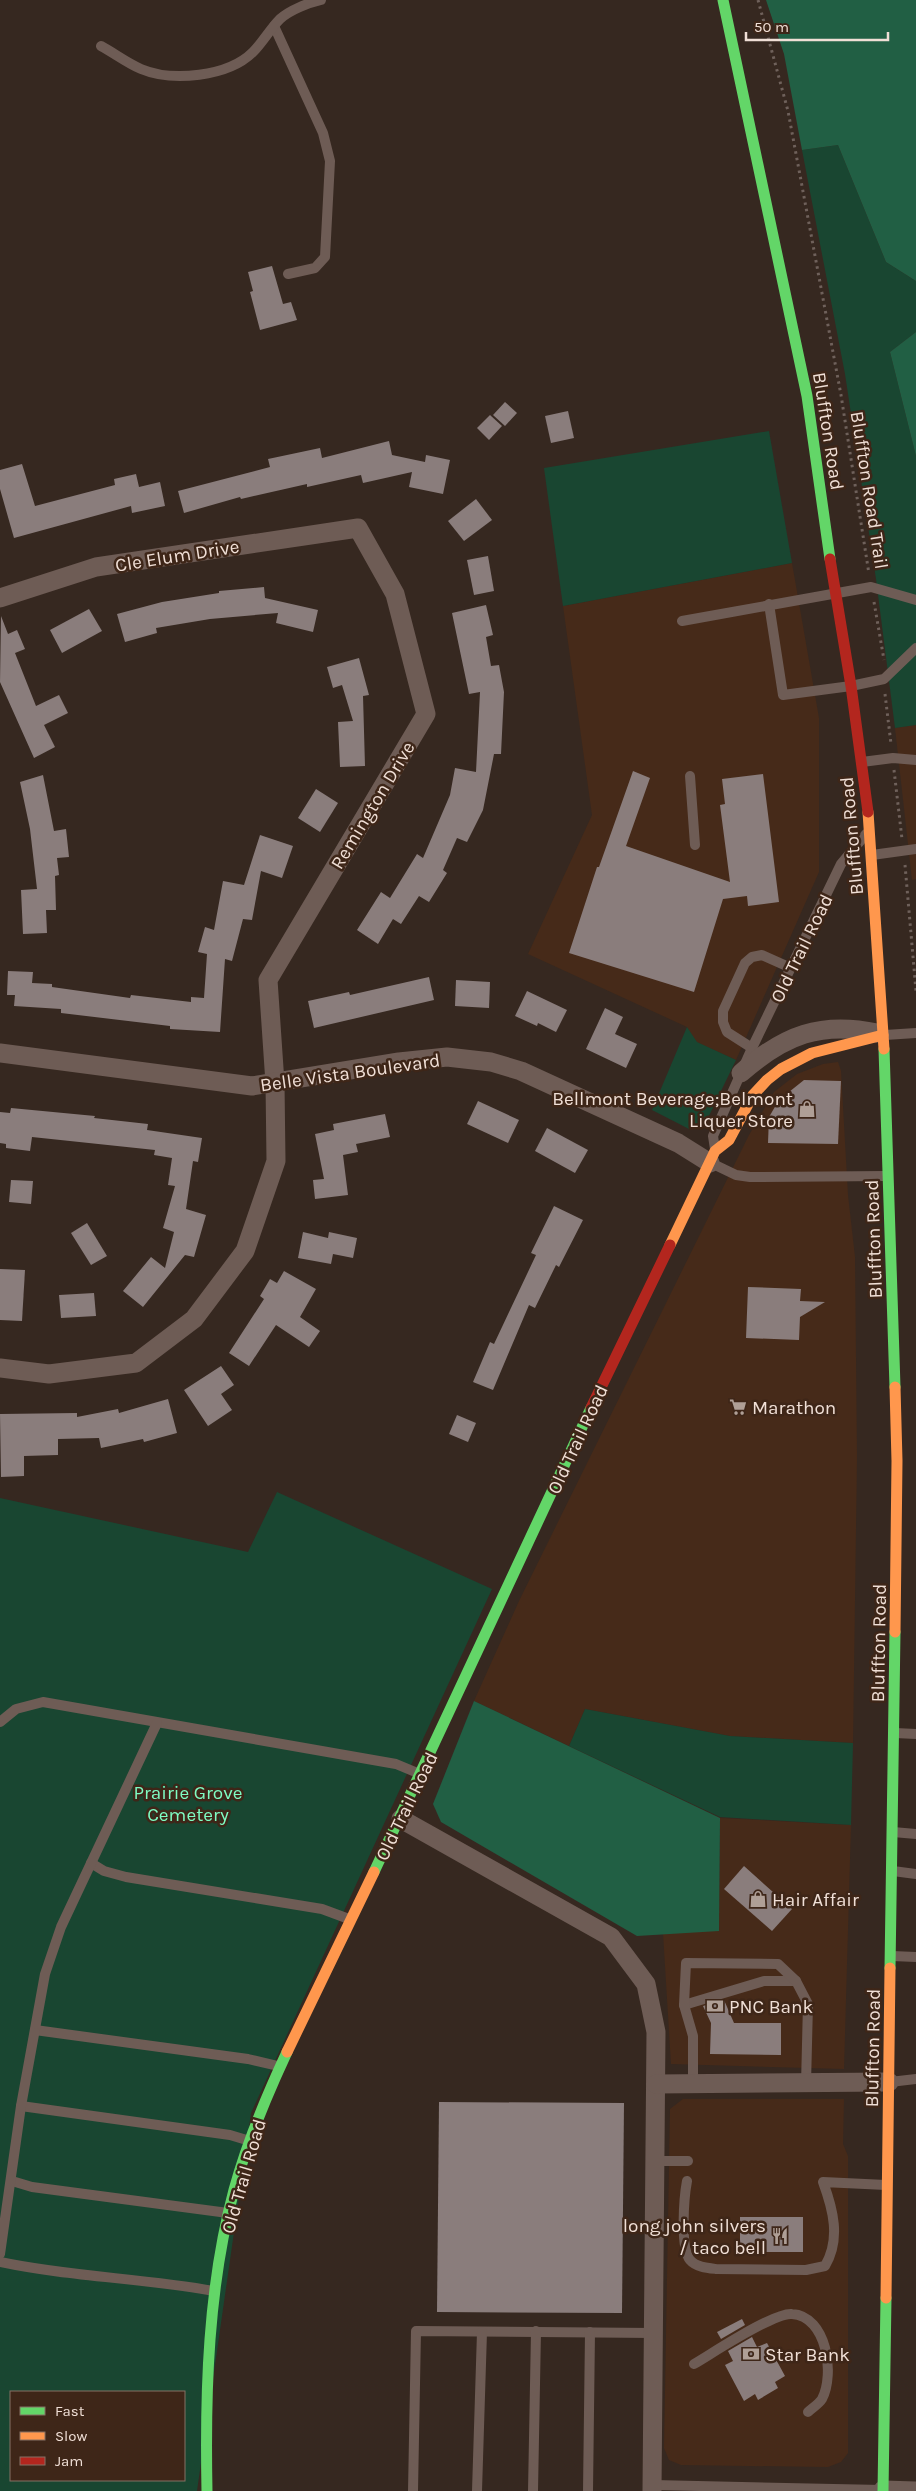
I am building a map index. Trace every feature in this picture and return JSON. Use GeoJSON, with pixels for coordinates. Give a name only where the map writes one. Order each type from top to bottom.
{"type":"FeatureCollection","features":[{"type":"Feature","properties":{"kind":"main road","name":"Bluffton Road"},"geometry":{"type":"LineString","coordinates":[[724,0],[807,396],[835,592],[851,686],[870,830],[883,1035],[897,1461],[895,1733],[883,2490]]}},
{"type":"Feature","properties":{"kind":"main road","name":"Old Trail Road"},"geometry":{"type":"LineString","coordinates":[[207,2491],[206,2416],[215,2292],[229,2213],[250,2141],[279,2066],[401,1819],[628,1330],[712,1157],[728,1144],[752,1096],[773,1075],[796,1058],[883,1035]]}},
{"type":"Feature","properties":{"kind":"street","name":"Cle Elum Drive"},"geometry":{"type":"LineString","coordinates":[[0,598],[96,567],[358,528]]}},
{"type":"Feature","properties":{"kind":"street","name":"Remington Drive"},"geometry":{"type":"LineString","coordinates":[[0,1368],[49,1374],[136,1363],[194,1319],[245,1251],[276,1161],[275,1083],[268,980],[426,714],[396,594],[358,528]]}},
{"type":"Feature","properties":{"kind":"street","name":"Old Trail Road"},"geometry":{"type":"LineString","coordinates":[[741,1073],[768,1052],[793,1038],[820,1029],[851,1028],[883,1035]]}},
{"type":"Feature","properties":{"kind":"street","name":"Belle Vista Boulevard"},"geometry":{"type":"LineString","coordinates":[[0,1052],[252,1086],[399,1062],[447,1057],[491,1062],[521,1071],[712,1157]]}},
{"type":"Feature","properties":{"kind":"street"},"geometry":{"type":"LineString","coordinates":[[401,1819],[611,1937],[646,1984],[656,2032],[652,2488]]}},
{"type":"Feature","properties":{"kind":"street"},"geometry":{"type":"LineString","coordinates":[[656,2084],[889,2082]]}},
{"type":"Feature","properties":{"kind":"street"},"geometry":{"type":"LineString","coordinates":[[883,2490],[916,2491]]}},
{"type":"Feature","properties":{"kind":"lane"},"geometry":{"type":"LineString","coordinates":[[101,46],[141,69],[168,77],[202,74],[224,69],[252,53],[280,19],[321,0]]}},
{"type":"Feature","properties":{"kind":"lane"},"geometry":{"type":"LineString","coordinates":[[274,26],[323,133],[330,161],[325,256],[315,268],[288,274]]}},
{"type":"Feature","properties":{"kind":"lane"},"geometry":{"type":"LineString","coordinates":[[682,621],[871,586],[916,600]]}},
{"type":"Feature","properties":{"kind":"lane"},"geometry":{"type":"LineString","coordinates":[[770,604],[783,695],[851,686],[884,679],[916,648]]}},
{"type":"Feature","properties":{"kind":"lane"},"geometry":{"type":"LineString","coordinates":[[861,763],[893,758],[916,760]]}},
{"type":"Feature","properties":{"kind":"lane"},"geometry":{"type":"LineString","coordinates":[[690,776],[695,845]]}},
{"type":"Feature","properties":{"kind":"lane","name":"Old Trail Road"},"geometry":{"type":"LineString","coordinates":[[712,1157],[713,1136],[752,1048],[841,864],[870,830]]}},
{"type":"Feature","properties":{"kind":"lane"},"geometry":{"type":"LineString","coordinates":[[871,856],[916,849]]}},
{"type":"Feature","properties":{"kind":"lane"},"geometry":{"type":"LineString","coordinates":[[752,1048],[727,1032],[723,1022],[723,1011],[745,963],[752,957],[762,955],[791,968]]}},
{"type":"Feature","properties":{"kind":"lane"},"geometry":{"type":"LineString","coordinates":[[883,1035],[916,1033]]}},
{"type":"Feature","properties":{"kind":"lane"},"geometry":{"type":"LineString","coordinates":[[712,1157],[736,1174],[750,1177],[888,1176]]}},
{"type":"Feature","properties":{"kind":"lane"},"geometry":{"type":"LineString","coordinates":[[0,1722],[16,1709],[43,1702],[396,1764],[421,1775]]}},
{"type":"Feature","properties":{"kind":"lane"},"geometry":{"type":"LineString","coordinates":[[0,2254],[12,2181],[21,2106],[46,1974],[52,1952],[90,1862],[157,1723]]}},
{"type":"Feature","properties":{"kind":"lane"},"geometry":{"type":"LineString","coordinates":[[895,1733],[916,1734]]}},
{"type":"Feature","properties":{"kind":"lane"},"geometry":{"type":"LineString","coordinates":[[892,1832],[916,1834]]}},
{"type":"Feature","properties":{"kind":"lane"},"geometry":{"type":"LineString","coordinates":[[90,1862],[104,1871],[126,1878],[322,1909],[350,1919]]}},
{"type":"Feature","properties":{"kind":"lane"},"geometry":{"type":"LineString","coordinates":[[892,1871],[916,1874]]}},
{"type":"Feature","properties":{"kind":"lane"},"geometry":{"type":"LineString","coordinates":[[891,1956],[916,1956]]}},
{"type":"Feature","properties":{"kind":"lane"},"geometry":{"type":"LineString","coordinates":[[693,2084],[693,2036],[684,2005],[686,1963],[778,1964],[796,1981],[808,2004],[806,2084]]}},
{"type":"Feature","properties":{"kind":"lane"},"geometry":{"type":"LineString","coordinates":[[684,2005],[764,1981],[796,1981]]}},
{"type":"Feature","properties":{"kind":"lane"},"geometry":{"type":"LineString","coordinates":[[35,2030],[248,2058],[279,2066]]}},
{"type":"Feature","properties":{"kind":"lane"},"geometry":{"type":"LineString","coordinates":[[889,2082],[916,2079]]}},
{"type":"Feature","properties":{"kind":"lane"},"geometry":{"type":"LineString","coordinates":[[21,2106],[230,2135],[250,2141]]}},
{"type":"Feature","properties":{"kind":"lane"},"geometry":{"type":"LineString","coordinates":[[656,2161],[688,2161]]}},
{"type":"Feature","properties":{"kind":"lane"},"geometry":{"type":"LineString","coordinates":[[12,2181],[32,2186],[229,2213]]}},
{"type":"Feature","properties":{"kind":"lane"},"geometry":{"type":"LineString","coordinates":[[687,2181],[685,2194],[685,2252],[691,2262],[702,2267],[716,2269],[806,2270],[825,2266],[830,2257],[834,2239],[833,2209],[824,2182],[887,2185]]}},
{"type":"Feature","properties":{"kind":"lane"},"geometry":{"type":"LineString","coordinates":[[0,2262],[25,2267],[114,2276],[215,2292]]}},
{"type":"Feature","properties":{"kind":"lane"},"geometry":{"type":"LineString","coordinates":[[694,2364],[774,2318],[792,2314],[809,2318],[820,2332],[826,2348],[827,2383],[821,2400],[808,2412]]}},
{"type":"Feature","properties":{"kind":"lane"},"geometry":{"type":"LineString","coordinates":[[413,2491],[416,2332],[536,2331],[654,2333]]}},
{"type":"Feature","properties":{"kind":"lane"},"geometry":{"type":"LineString","coordinates":[[533,2491],[536,2331]]}},
{"type":"Feature","properties":{"kind":"lane"},"geometry":{"type":"LineString","coordinates":[[477,2491],[482,2332]]}},
{"type":"Feature","properties":{"kind":"lane"},"geometry":{"type":"LineString","coordinates":[[588,2491],[590,2332]]}},
{"type":"Feature","properties":{"kind":"lane"},"geometry":{"type":"LineString","coordinates":[[652,2488],[883,2490]]}},
{"type":"Feature","properties":{"kind":"path","name":"Bluffton Road Trail"},"geometry":{"type":"LineString","coordinates":[[758,0],[788,111],[841,395],[885,666],[884,679],[916,991]]}},
{"type":"Feature","properties":{"kind":"shaded area"},"geometry":{"type":"Polygon","coordinates":[[[792,563],[819,718],[819,872],[736,1060],[696,1042],[687,1027],[528,954],[592,815],[563,606],[792,563]]]}},
{"type":"Feature","properties":{"kind":"shaded area"},"geometry":{"type":"Polygon","coordinates":[[[916,725],[916,879],[912,880],[895,728],[916,725]]]}},
{"type":"Feature","properties":{"kind":"shaded area"},"geometry":{"type":"Polygon","coordinates":[[[838,1062],[841,1071],[848,1195],[855,1257],[857,1457],[853,1743],[730,1736],[585,1709],[569,1746],[474,1701],[519,1601],[749,1135],[774,1092],[797,1074],[823,1064],[838,1062]]]}},
{"type":"Feature","properties":{"kind":"shaded area"},"geometry":{"type":"Polygon","coordinates":[[[720,1818],[851,1825],[844,2069],[671,2064],[663,1933],[719,1930],[720,1818]]]}},
{"type":"Feature","properties":{"kind":"shaded area"},"geometry":{"type":"Polygon","coordinates":[[[683,2099],[844,2099],[843,2144],[848,2156],[848,2453],[841,2462],[828,2467],[681,2465],[669,2460],[664,2448],[670,2109],[683,2099]]]}},
{"type":"Feature","properties":{"kind":"green space"},"geometry":{"type":"Polygon","coordinates":[[[766,0],[916,0],[916,281],[886,262],[838,145],[802,150],[784,54],[766,0]]]}},
{"type":"Feature","properties":{"kind":"green space"},"geometry":{"type":"Polygon","coordinates":[[[838,145],[886,262],[916,281],[916,332],[890,352],[916,456],[916,725],[895,728],[876,579],[845,374],[802,150],[838,145]]]}},
{"type":"Feature","properties":{"kind":"green space"},"geometry":{"type":"Polygon","coordinates":[[[916,332],[916,456],[890,352],[916,332]]]}},
{"type":"Feature","properties":{"kind":"green space"},"geometry":{"type":"Polygon","coordinates":[[[769,431],[792,563],[563,606],[544,468],[769,431]]]}},
{"type":"Feature","properties":{"kind":"green space"},"geometry":{"type":"Polygon","coordinates":[[[687,1027],[697,1042],[736,1060],[705,1124],[689,1129],[652,1110],[687,1027]]]}},
{"type":"Feature","properties":{"kind":"green space","name":"Prairie Grove Cemetery"},"geometry":{"type":"Polygon","coordinates":[[[277,1492],[492,1589],[251,2113],[197,2491],[0,2491],[0,1498],[248,1552],[277,1492]]]}},
{"type":"Feature","properties":{"kind":"green space"},"geometry":{"type":"Polygon","coordinates":[[[474,1701],[720,1818],[719,1931],[637,1936],[441,1822],[433,1804],[474,1701]]]}},
{"type":"Feature","properties":{"kind":"green space"},"geometry":{"type":"Polygon","coordinates":[[[585,1709],[730,1736],[853,1743],[851,1825],[720,1817],[569,1746],[585,1709]]]}},
{"type":"Feature","properties":{"kind":"building"},"geometry":{"type":"Polygon","coordinates":[[[272,266],[283,304],[291,302],[297,320],[260,330],[250,292],[253,291],[248,272],[272,266]]]}},
{"type":"Feature","properties":{"kind":"building"},"geometry":{"type":"Polygon","coordinates":[[[505,402],[517,413],[505,426],[493,415],[505,402]]]}},
{"type":"Feature","properties":{"kind":"building"},"geometry":{"type":"Polygon","coordinates":[[[568,411],[574,438],[551,443],[545,416],[568,411]]]}},
{"type":"Feature","properties":{"kind":"building"},"geometry":{"type":"Polygon","coordinates":[[[490,415],[502,426],[489,440],[477,428],[490,415]]]}},
{"type":"Feature","properties":{"kind":"building"},"geometry":{"type":"Polygon","coordinates":[[[389,441],[392,455],[425,462],[426,455],[450,460],[443,494],[409,487],[412,472],[363,483],[361,475],[307,487],[307,484],[241,499],[240,497],[184,513],[178,491],[270,467],[268,459],[320,448],[322,458],[389,441]]]}},
{"type":"Feature","properties":{"kind":"building"},"geometry":{"type":"Polygon","coordinates":[[[22,464],[35,506],[115,485],[114,479],[136,474],[139,487],[160,482],[165,506],[132,513],[131,506],[14,538],[0,489],[0,470],[22,464]]]}},
{"type":"Feature","properties":{"kind":"building"},"geometry":{"type":"Polygon","coordinates":[[[476,499],[492,520],[464,541],[448,521],[476,499]]]}},
{"type":"Feature","properties":{"kind":"building"},"geometry":{"type":"Polygon","coordinates":[[[488,556],[494,591],[474,595],[467,560],[488,556]]]}},
{"type":"Feature","properties":{"kind":"building"},"geometry":{"type":"Polygon","coordinates":[[[264,587],[265,598],[318,610],[313,632],[276,623],[278,613],[210,619],[156,628],[157,633],[125,642],[117,614],[162,602],[219,593],[219,591],[264,587]]]}},
{"type":"Feature","properties":{"kind":"building"},"geometry":{"type":"Polygon","coordinates":[[[486,605],[493,635],[486,637],[491,666],[499,665],[504,692],[501,754],[494,754],[483,810],[467,842],[457,838],[443,870],[447,873],[429,902],[419,896],[401,924],[393,919],[378,944],[357,930],[381,892],[390,898],[417,854],[423,858],[450,795],[455,768],[476,772],[480,692],[469,694],[452,613],[486,605]]]}},
{"type":"Feature","properties":{"kind":"building"},"geometry":{"type":"Polygon","coordinates":[[[89,609],[102,631],[62,653],[50,630],[89,609]]]}},
{"type":"Feature","properties":{"kind":"building"},"geometry":{"type":"Polygon","coordinates":[[[1,616],[8,634],[17,630],[25,649],[15,653],[36,706],[59,695],[68,713],[44,725],[55,747],[34,758],[0,682],[1,616]]]}},
{"type":"Feature","properties":{"kind":"building"},"geometry":{"type":"Polygon","coordinates":[[[359,658],[369,695],[363,696],[365,766],[340,767],[338,722],[353,721],[342,685],[333,688],[327,667],[359,658]]]}},
{"type":"Feature","properties":{"kind":"building"},"geometry":{"type":"Polygon","coordinates":[[[633,771],[650,778],[626,846],[730,882],[720,805],[725,804],[722,779],[763,774],[779,902],[748,906],[747,896],[723,899],[694,992],[569,953],[597,867],[599,867],[633,771]]]}},
{"type":"Feature","properties":{"kind":"building"},"geometry":{"type":"Polygon","coordinates":[[[43,775],[54,831],[66,829],[69,857],[57,858],[59,875],[55,876],[56,910],[46,910],[47,933],[23,934],[21,890],[37,889],[30,829],[20,782],[43,775]]]}},
{"type":"Feature","properties":{"kind":"building"},"geometry":{"type":"Polygon","coordinates":[[[316,789],[338,803],[320,832],[298,818],[316,789]]]}},
{"type":"Feature","properties":{"kind":"building"},"geometry":{"type":"Polygon","coordinates":[[[260,835],[293,846],[282,878],[261,871],[252,920],[243,919],[232,961],[225,959],[220,1032],[170,1029],[170,1026],[61,1013],[61,1009],[14,1006],[15,995],[7,995],[8,971],[33,972],[32,983],[52,984],[52,987],[130,998],[131,995],[191,1002],[191,997],[204,998],[207,954],[198,952],[205,927],[214,930],[223,881],[244,885],[260,835]]]}},
{"type":"Feature","properties":{"kind":"building"},"geometry":{"type":"Polygon","coordinates":[[[429,977],[434,1000],[314,1028],[308,1001],[349,992],[350,995],[429,977]]]}},
{"type":"Feature","properties":{"kind":"building"},"geometry":{"type":"Polygon","coordinates":[[[456,980],[490,982],[489,1008],[455,1006],[456,980]]]}},
{"type":"Feature","properties":{"kind":"building"},"geometry":{"type":"Polygon","coordinates":[[[527,991],[567,1010],[556,1032],[538,1023],[537,1026],[515,1016],[527,991]]]}},
{"type":"Feature","properties":{"kind":"building"},"geometry":{"type":"Polygon","coordinates":[[[605,1008],[623,1017],[615,1034],[637,1044],[626,1068],[586,1049],[605,1008]]]}},
{"type":"Feature","properties":{"kind":"building","name":"Bellmont Beverage;Belmont Liquer Store"},"geometry":{"type":"Polygon","coordinates":[[[804,1080],[841,1081],[838,1144],[768,1143],[769,1117],[779,1100],[804,1080]]]}},
{"type":"Feature","properties":{"kind":"building"},"geometry":{"type":"Polygon","coordinates":[[[478,1101],[519,1120],[508,1143],[467,1124],[478,1101]]]}},
{"type":"Feature","properties":{"kind":"building"},"geometry":{"type":"Polygon","coordinates":[[[11,1108],[95,1116],[94,1118],[148,1124],[147,1130],[202,1138],[198,1162],[193,1161],[186,1209],[206,1215],[194,1257],[185,1255],[143,1307],[123,1291],[151,1257],[165,1268],[174,1232],[163,1228],[175,1186],[168,1185],[172,1158],[154,1155],[155,1150],[32,1137],[30,1151],[6,1148],[6,1144],[0,1143],[0,1112],[10,1113],[11,1108]]]}},
{"type":"Feature","properties":{"kind":"building"},"geometry":{"type":"Polygon","coordinates":[[[385,1114],[390,1137],[356,1144],[358,1152],[343,1155],[348,1195],[315,1199],[313,1180],[324,1179],[315,1134],[334,1130],[333,1124],[385,1114]]]}},
{"type":"Feature","properties":{"kind":"building"},"geometry":{"type":"Polygon","coordinates":[[[547,1128],[588,1150],[575,1173],[535,1151],[547,1128]]]}},
{"type":"Feature","properties":{"kind":"building"},"geometry":{"type":"Polygon","coordinates":[[[11,1180],[33,1181],[31,1204],[9,1202],[11,1180]]]}},
{"type":"Feature","properties":{"kind":"building"},"geometry":{"type":"Polygon","coordinates":[[[554,1206],[583,1220],[559,1267],[556,1265],[535,1308],[529,1305],[493,1390],[473,1382],[490,1342],[494,1344],[536,1255],[531,1253],[554,1206]]]}},
{"type":"Feature","properties":{"kind":"building"},"geometry":{"type":"Polygon","coordinates":[[[87,1223],[107,1256],[91,1265],[71,1233],[87,1223]]]}},
{"type":"Feature","properties":{"kind":"building"},"geometry":{"type":"Polygon","coordinates":[[[303,1232],[328,1238],[329,1232],[357,1238],[353,1258],[333,1254],[331,1264],[298,1258],[303,1232]]]}},
{"type":"Feature","properties":{"kind":"building"},"geometry":{"type":"Polygon","coordinates":[[[0,1269],[25,1270],[22,1321],[0,1320],[0,1269]]]}},
{"type":"Feature","properties":{"kind":"building"},"geometry":{"type":"Polygon","coordinates":[[[284,1271],[316,1289],[300,1317],[320,1331],[309,1347],[276,1325],[249,1366],[229,1353],[264,1299],[260,1296],[270,1279],[277,1283],[284,1271]]]}},
{"type":"Feature","properties":{"kind":"building"},"geometry":{"type":"Polygon","coordinates":[[[748,1287],[801,1289],[800,1301],[825,1302],[800,1317],[799,1340],[746,1338],[748,1287]]]}},
{"type":"Feature","properties":{"kind":"building"},"geometry":{"type":"Polygon","coordinates":[[[94,1293],[96,1316],[61,1318],[59,1295],[94,1293]]]}},
{"type":"Feature","properties":{"kind":"building"},"geometry":{"type":"Polygon","coordinates":[[[221,1366],[234,1385],[221,1394],[232,1410],[208,1426],[184,1390],[221,1366]]]}},
{"type":"Feature","properties":{"kind":"building"},"geometry":{"type":"Polygon","coordinates":[[[168,1399],[177,1433],[144,1442],[143,1439],[101,1448],[99,1438],[58,1439],[58,1455],[24,1456],[24,1476],[1,1477],[0,1414],[77,1413],[77,1417],[118,1409],[119,1413],[168,1399]]]}},
{"type":"Feature","properties":{"kind":"building"},"geometry":{"type":"Polygon","coordinates":[[[457,1415],[476,1423],[468,1442],[449,1434],[457,1415]]]}},
{"type":"Feature","properties":{"kind":"building","name":"Hair Affair"},"geometry":{"type":"Polygon","coordinates":[[[744,1866],[792,1909],[772,1931],[724,1889],[744,1866]]]}},
{"type":"Feature","properties":{"kind":"building","name":"PNC Bank"},"geometry":{"type":"Polygon","coordinates":[[[724,2000],[734,2023],[781,2023],[781,2055],[710,2054],[711,2023],[703,2006],[724,2000]]]}},
{"type":"Feature","properties":{"kind":"building"},"geometry":{"type":"Polygon","coordinates":[[[439,2102],[624,2103],[622,2313],[437,2312],[439,2102]]]}},
{"type":"Feature","properties":{"kind":"building"},"geometry":{"type":"Polygon","coordinates":[[[740,2217],[803,2217],[803,2252],[740,2252],[740,2217]]]}},
{"type":"Feature","properties":{"kind":"building"},"geometry":{"type":"Polygon","coordinates":[[[742,2319],[745,2325],[721,2339],[717,2332],[742,2319]]]}},
{"type":"Feature","properties":{"kind":"building","name":"Star Bank"},"geometry":{"type":"Polygon","coordinates":[[[752,2337],[757,2347],[767,2343],[785,2376],[775,2382],[778,2388],[758,2400],[755,2394],[744,2401],[725,2365],[733,2361],[728,2351],[752,2337]]]}},
{"type":"Feature","properties":{"kind":"traffic: fast"},"geometry":{"type":"LineString","coordinates":[[723,0],[807,396],[830,559]]}},
{"type":"Feature","properties":{"kind":"traffic: fast"},"geometry":{"type":"LineString","coordinates":[[884,1049],[895,1387]]}},
{"type":"Feature","properties":{"kind":"traffic: fast"},"geometry":{"type":"LineString","coordinates":[[374,1872],[591,1408]]}},
{"type":"Feature","properties":{"kind":"traffic: fast"},"geometry":{"type":"LineString","coordinates":[[890,1968],[895,1632]]}},
{"type":"Feature","properties":{"kind":"traffic: fast"},"geometry":{"type":"LineString","coordinates":[[207,2491],[210,2339],[225,2227],[239,2172],[251,2137],[287,2052]]}},
{"type":"Feature","properties":{"kind":"traffic: fast"},"geometry":{"type":"LineString","coordinates":[[883,2491],[886,2298]]}},
{"type":"Feature","properties":{"kind":"traffic: slow"},"geometry":{"type":"LineString","coordinates":[[868,812],[884,1049]]}},
{"type":"Feature","properties":{"kind":"traffic: slow"},"geometry":{"type":"LineString","coordinates":[[670,1245],[715,1151],[729,1140],[753,1095],[767,1080],[781,1069],[812,1053],[883,1035]]}},
{"type":"Feature","properties":{"kind":"traffic: slow"},"geometry":{"type":"LineString","coordinates":[[895,1387],[897,1461],[895,1632]]}},
{"type":"Feature","properties":{"kind":"traffic: slow"},"geometry":{"type":"LineString","coordinates":[[287,2052],[374,1872]]}},
{"type":"Feature","properties":{"kind":"traffic: slow"},"geometry":{"type":"LineString","coordinates":[[886,2298],[890,1968]]}},
{"type":"Feature","properties":{"kind":"traffic: jam"},"geometry":{"type":"LineString","coordinates":[[830,559],[851,686],[868,812]]}},
{"type":"Feature","properties":{"kind":"traffic: jam"},"geometry":{"type":"LineString","coordinates":[[591,1408],[670,1245]]}},
{"type":"Feature","properties":{"kind":"place","name":"Bellmont Beverage;Belmont Liquer Store"},"geometry":{"type":"Point","coordinates":[807,1109]}},
{"type":"Feature","properties":{"kind":"place","name":"Marathon"},"geometry":{"type":"Point","coordinates":[738,1407]}},
{"type":"Feature","properties":{"kind":"place","name":"Hair Affair"},"geometry":{"type":"Point","coordinates":[758,1899]}},
{"type":"Feature","properties":{"kind":"place","name":"PNC Bank"},"geometry":{"type":"Point","coordinates":[715,2006]}},
{"type":"Feature","properties":{"kind":"place","name":"long john silvers / taco bell"},"geometry":{"type":"Point","coordinates":[780,2236]}},
{"type":"Feature","properties":{"kind":"place","name":"Star Bank"},"geometry":{"type":"Point","coordinates":[751,2354]}}]}
